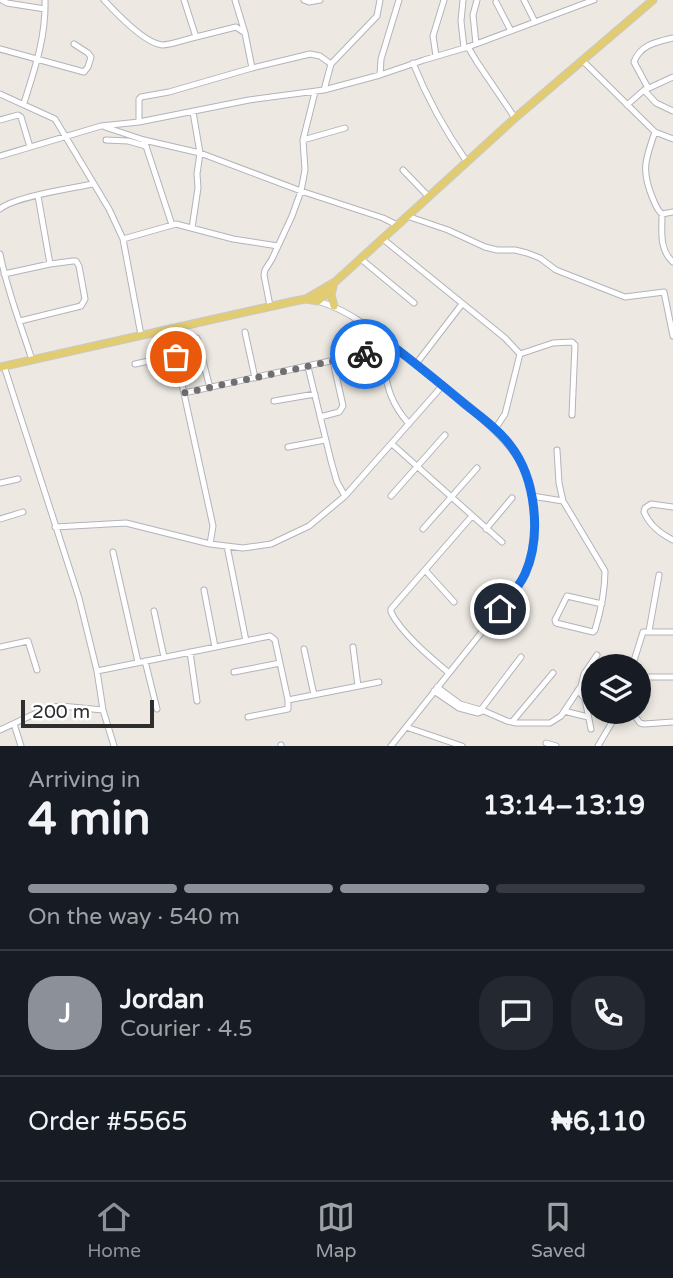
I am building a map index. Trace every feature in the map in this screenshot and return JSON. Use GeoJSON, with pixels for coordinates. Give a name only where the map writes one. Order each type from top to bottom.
{"type":"FeatureCollection","features":[{"type":"Feature","properties":{"kind":"main road"},"geometry":{"type":"LineString","coordinates":[[2,367],[318,297],[334,286],[515,118],[653,0]]}},
{"type":"Feature","properties":{"kind":"main road"},"geometry":{"type":"LineString","coordinates":[[334,286],[334,306]]}},
{"type":"Feature","properties":{"kind":"street"},"geometry":{"type":"LineString","coordinates":[[2,0],[45,9]]}},
{"type":"Feature","properties":{"kind":"street"},"geometry":{"type":"LineString","coordinates":[[23,103],[38,60],[46,19],[45,0]]}},
{"type":"Feature","properties":{"kind":"street"},"geometry":{"type":"LineString","coordinates":[[104,0],[142,36],[162,45],[236,27],[245,33]]}},
{"type":"Feature","properties":{"kind":"street"},"geometry":{"type":"LineString","coordinates":[[184,0],[196,37]]}},
{"type":"Feature","properties":{"kind":"street"},"geometry":{"type":"LineString","coordinates":[[235,0],[252,68]]}},
{"type":"Feature","properties":{"kind":"street"},"geometry":{"type":"LineString","coordinates":[[304,0],[320,0]]}},
{"type":"Feature","properties":{"kind":"street"},"geometry":{"type":"LineString","coordinates":[[324,90],[331,64],[377,16],[380,0]]}},
{"type":"Feature","properties":{"kind":"street"},"geometry":{"type":"LineString","coordinates":[[380,75],[381,59],[399,0]]}},
{"type":"Feature","properties":{"kind":"street"},"geometry":{"type":"LineString","coordinates":[[436,56],[433,36],[444,0]]}},
{"type":"Feature","properties":{"kind":"street"},"geometry":{"type":"LineString","coordinates":[[464,0],[461,21],[466,47],[515,118]]}},
{"type":"Feature","properties":{"kind":"street"},"geometry":{"type":"LineString","coordinates":[[476,44],[474,15],[477,0]]}},
{"type":"Feature","properties":{"kind":"street"},"geometry":{"type":"LineString","coordinates":[[524,0],[535,22]]}},
{"type":"Feature","properties":{"kind":"street"},"geometry":{"type":"LineString","coordinates":[[572,0],[575,7]]}},
{"type":"Feature","properties":{"kind":"street"},"geometry":{"type":"LineString","coordinates":[[0,156],[66,138],[86,129],[139,122],[248,100],[324,90],[476,44],[594,0]]}},
{"type":"Feature","properties":{"kind":"street"},"geometry":{"type":"LineString","coordinates":[[496,2],[511,31]]}},
{"type":"Feature","properties":{"kind":"street"},"geometry":{"type":"LineString","coordinates":[[236,27],[240,15]]}},
{"type":"Feature","properties":{"kind":"street"},"geometry":{"type":"LineString","coordinates":[[673,38],[642,49],[637,53],[634,62],[646,89],[656,103],[673,111]]}},
{"type":"Feature","properties":{"kind":"street"},"geometry":{"type":"LineString","coordinates":[[0,48],[84,72],[89,67],[89,53],[74,44]]}},
{"type":"Feature","properties":{"kind":"street"},"geometry":{"type":"LineString","coordinates":[[139,122],[141,97],[188,88],[310,54],[320,56],[331,64]]}},
{"type":"Feature","properties":{"kind":"street"},"geometry":{"type":"LineString","coordinates":[[582,60],[655,132],[673,139]]}},
{"type":"Feature","properties":{"kind":"street"},"geometry":{"type":"LineString","coordinates":[[414,63],[422,86],[467,162]]}},
{"type":"Feature","properties":{"kind":"street"},"geometry":{"type":"LineString","coordinates":[[627,105],[646,89],[673,77]]}},
{"type":"Feature","properties":{"kind":"street"},"geometry":{"type":"LineString","coordinates":[[270,306],[265,270],[292,216],[301,191],[305,170],[303,140],[315,92]]}},
{"type":"Feature","properties":{"kind":"street"},"geometry":{"type":"LineString","coordinates":[[0,94],[55,119],[109,209],[123,239],[141,335]]}},
{"type":"Feature","properties":{"kind":"street"},"geometry":{"type":"LineString","coordinates":[[192,228],[200,153],[193,112]]}},
{"type":"Feature","properties":{"kind":"street"},"geometry":{"type":"LineString","coordinates":[[0,120],[18,115],[21,117],[30,147]]}},
{"type":"Feature","properties":{"kind":"street"},"geometry":{"type":"LineString","coordinates":[[101,126],[145,143]]}},
{"type":"Feature","properties":{"kind":"street"},"geometry":{"type":"LineString","coordinates":[[303,140],[345,128]]}},
{"type":"Feature","properties":{"kind":"street"},"geometry":{"type":"LineString","coordinates":[[655,132],[647,154],[644,174],[658,211],[662,214],[666,256],[673,261]]}},
{"type":"Feature","properties":{"kind":"street"},"geometry":{"type":"LineString","coordinates":[[106,141],[145,143],[200,153],[397,225]]}},
{"type":"Feature","properties":{"kind":"street"},"geometry":{"type":"LineString","coordinates":[[145,143],[172,225]]}},
{"type":"Feature","properties":{"kind":"street"},"geometry":{"type":"LineString","coordinates":[[403,170],[429,197]]}},
{"type":"Feature","properties":{"kind":"street"},"geometry":{"type":"LineString","coordinates":[[0,209],[5,204],[93,184]]}},
{"type":"Feature","properties":{"kind":"street"},"geometry":{"type":"LineString","coordinates":[[38,196],[50,264]]}},
{"type":"Feature","properties":{"kind":"street"},"geometry":{"type":"LineString","coordinates":[[662,214],[673,212]]}},
{"type":"Feature","properties":{"kind":"street"},"geometry":{"type":"LineString","coordinates":[[407,216],[448,230],[485,247],[527,253],[540,258],[555,270],[625,297],[664,292],[673,336]]}},
{"type":"Feature","properties":{"kind":"street"},"geometry":{"type":"LineString","coordinates":[[123,239],[176,224],[233,239],[278,246]]}},
{"type":"Feature","properties":{"kind":"street"},"geometry":{"type":"LineString","coordinates":[[383,239],[505,338],[520,354]]}},
{"type":"Feature","properties":{"kind":"street"},"geometry":{"type":"LineString","coordinates":[[0,254],[11,300],[32,360]]}},
{"type":"Feature","properties":{"kind":"street"},"geometry":{"type":"LineString","coordinates":[[361,259],[414,303]]}},
{"type":"Feature","properties":{"kind":"street"},"geometry":{"type":"LineString","coordinates":[[4,274],[50,264],[76,261],[79,265],[85,299],[81,306],[20,321]]}},
{"type":"Feature","properties":{"kind":"street"},"geometry":{"type":"LineString","coordinates":[[318,297],[371,329],[495,429],[516,453],[525,471],[532,496],[533,538],[524,576],[391,746]]}},
{"type":"Feature","properties":{"kind":"street"},"geometry":{"type":"LineString","coordinates":[[416,364],[462,304]]}},
{"type":"Feature","properties":{"kind":"street"},"geometry":{"type":"LineString","coordinates":[[245,332],[255,378]]}},
{"type":"Feature","properties":{"kind":"street"},"geometry":{"type":"LineString","coordinates":[[197,338],[211,388]]}},
{"type":"Feature","properties":{"kind":"street"},"geometry":{"type":"LineString","coordinates":[[520,354],[553,343],[572,342],[575,345],[572,415]]}},
{"type":"Feature","properties":{"kind":"street"},"geometry":{"type":"LineString","coordinates":[[184,393],[394,347]]}},
{"type":"Feature","properties":{"kind":"street"},"geometry":{"type":"LineString","coordinates":[[380,351],[390,396],[398,412],[409,424]]}},
{"type":"Feature","properties":{"kind":"street"},"geometry":{"type":"LineString","coordinates":[[495,429],[505,414],[520,354]]}},
{"type":"Feature","properties":{"kind":"street"},"geometry":{"type":"LineString","coordinates":[[135,363],[174,356],[213,526],[210,544]]}},
{"type":"Feature","properties":{"kind":"street"},"geometry":{"type":"LineString","coordinates":[[320,418],[339,412],[343,406],[333,361]]}},
{"type":"Feature","properties":{"kind":"street"},"geometry":{"type":"LineString","coordinates":[[2,367],[79,598],[97,671],[103,710],[114,746]]}},
{"type":"Feature","properties":{"kind":"street"},"geometry":{"type":"LineString","coordinates":[[308,367],[337,482],[345,496]]}},
{"type":"Feature","properties":{"kind":"street"},"geometry":{"type":"LineString","coordinates":[[55,527],[127,523],[210,544],[243,548],[271,544],[309,526],[345,496],[443,386]]}},
{"type":"Feature","properties":{"kind":"street"},"geometry":{"type":"LineString","coordinates":[[274,401],[314,394]]}},
{"type":"Feature","properties":{"kind":"street"},"geometry":{"type":"LineString","coordinates":[[391,496],[445,435]]}},
{"type":"Feature","properties":{"kind":"street"},"geometry":{"type":"LineString","coordinates":[[288,447],[326,440]]}},
{"type":"Feature","properties":{"kind":"street"},"geometry":{"type":"LineString","coordinates":[[392,444],[502,542]]}},
{"type":"Feature","properties":{"kind":"street"},"geometry":{"type":"LineString","coordinates":[[557,450],[563,501],[605,571],[605,584],[602,604],[593,632],[556,623],[567,596],[602,604]]}},
{"type":"Feature","properties":{"kind":"street"},"geometry":{"type":"LineString","coordinates":[[423,529],[477,468]]}},
{"type":"Feature","properties":{"kind":"street"},"geometry":{"type":"LineString","coordinates":[[0,483],[18,479]]}},
{"type":"Feature","properties":{"kind":"street"},"geometry":{"type":"LineString","coordinates":[[532,496],[563,501]]}},
{"type":"Feature","properties":{"kind":"street"},"geometry":{"type":"LineString","coordinates":[[486,529],[512,498]]}},
{"type":"Feature","properties":{"kind":"street"},"geometry":{"type":"LineString","coordinates":[[673,507],[651,503],[643,512],[664,535],[673,540]]}},
{"type":"Feature","properties":{"kind":"street"},"geometry":{"type":"LineString","coordinates":[[0,519],[23,512]]}},
{"type":"Feature","properties":{"kind":"street"},"geometry":{"type":"LineString","coordinates":[[449,673],[396,622],[391,609],[472,516]]}},
{"type":"Feature","properties":{"kind":"street"},"geometry":{"type":"LineString","coordinates":[[227,546],[246,641]]}},
{"type":"Feature","properties":{"kind":"street"},"geometry":{"type":"LineString","coordinates":[[113,552],[157,709]]}},
{"type":"Feature","properties":{"kind":"street"},"geometry":{"type":"LineString","coordinates":[[425,570],[454,602]]}},
{"type":"Feature","properties":{"kind":"street"},"geometry":{"type":"LineString","coordinates":[[649,631],[659,575]]}},
{"type":"Feature","properties":{"kind":"street"},"geometry":{"type":"LineString","coordinates":[[204,590],[215,647]]}},
{"type":"Feature","properties":{"kind":"street"},"geometry":{"type":"LineString","coordinates":[[154,611],[164,657]]}},
{"type":"Feature","properties":{"kind":"street"},"geometry":{"type":"LineString","coordinates":[[636,654],[643,632],[673,632]]}},
{"type":"Feature","properties":{"kind":"street"},"geometry":{"type":"LineString","coordinates":[[97,671],[270,636],[273,637],[280,663],[288,700],[287,710],[248,717]]}},
{"type":"Feature","properties":{"kind":"street"},"geometry":{"type":"LineString","coordinates":[[0,647],[28,641],[37,670]]}},
{"type":"Feature","properties":{"kind":"street"},"geometry":{"type":"LineString","coordinates":[[353,647],[358,687]]}},
{"type":"Feature","properties":{"kind":"street"},"geometry":{"type":"LineString","coordinates":[[304,649],[314,695]]}},
{"type":"Feature","properties":{"kind":"street"},"geometry":{"type":"LineString","coordinates":[[190,652],[197,701]]}},
{"type":"Feature","properties":{"kind":"street"},"geometry":{"type":"LineString","coordinates":[[481,711],[521,657]]}},
{"type":"Feature","properties":{"kind":"street"},"geometry":{"type":"LineString","coordinates":[[234,672],[280,663]]}},
{"type":"Feature","properties":{"kind":"street"},"geometry":{"type":"LineString","coordinates":[[512,722],[553,673]]}},
{"type":"Feature","properties":{"kind":"street"},"geometry":{"type":"LineString","coordinates":[[651,677],[673,677]]}},
{"type":"Feature","properties":{"kind":"street"},"geometry":{"type":"LineString","coordinates":[[288,700],[379,682]]}},
{"type":"Feature","properties":{"kind":"street"},"geometry":{"type":"LineString","coordinates":[[436,689],[460,704],[512,722],[550,723],[558,719],[581,686]]}},
{"type":"Feature","properties":{"kind":"street"},"geometry":{"type":"LineString","coordinates":[[578,690],[581,694]]}},
{"type":"Feature","properties":{"kind":"street"},"geometry":{"type":"LineString","coordinates":[[0,730],[47,708],[61,706],[103,710]]}},
{"type":"Feature","properties":{"kind":"street"},"geometry":{"type":"LineString","coordinates":[[564,711],[581,715]]}},
{"type":"Feature","properties":{"kind":"street"},"geometry":{"type":"LineString","coordinates":[[651,724],[673,722]]}},
{"type":"Feature","properties":{"kind":"street"},"geometry":{"type":"LineString","coordinates":[[13,724],[21,746]]}},
{"type":"Feature","properties":{"kind":"street"},"geometry":{"type":"LineString","coordinates":[[590,724],[591,729]]}},
{"type":"Feature","properties":{"kind":"street"},"geometry":{"type":"LineString","coordinates":[[598,746],[611,724]]}},
{"type":"Feature","properties":{"kind":"street"},"geometry":{"type":"LineString","coordinates":[[406,727],[462,746]]}},
{"type":"Feature","properties":{"kind":"street"},"geometry":{"type":"LineString","coordinates":[[546,743],[556,746]]}},
{"type":"Feature","properties":{"kind":"way so far"},"geometry":{"type":"LineString","coordinates":[[176,357],[184,393],[365,354]]}},
{"type":"Feature","properties":{"kind":"route"},"geometry":{"type":"LineString","coordinates":[[365,354],[394,347],[495,429],[516,453],[525,471],[532,496],[533,538],[524,576],[500,609]]}}]}
